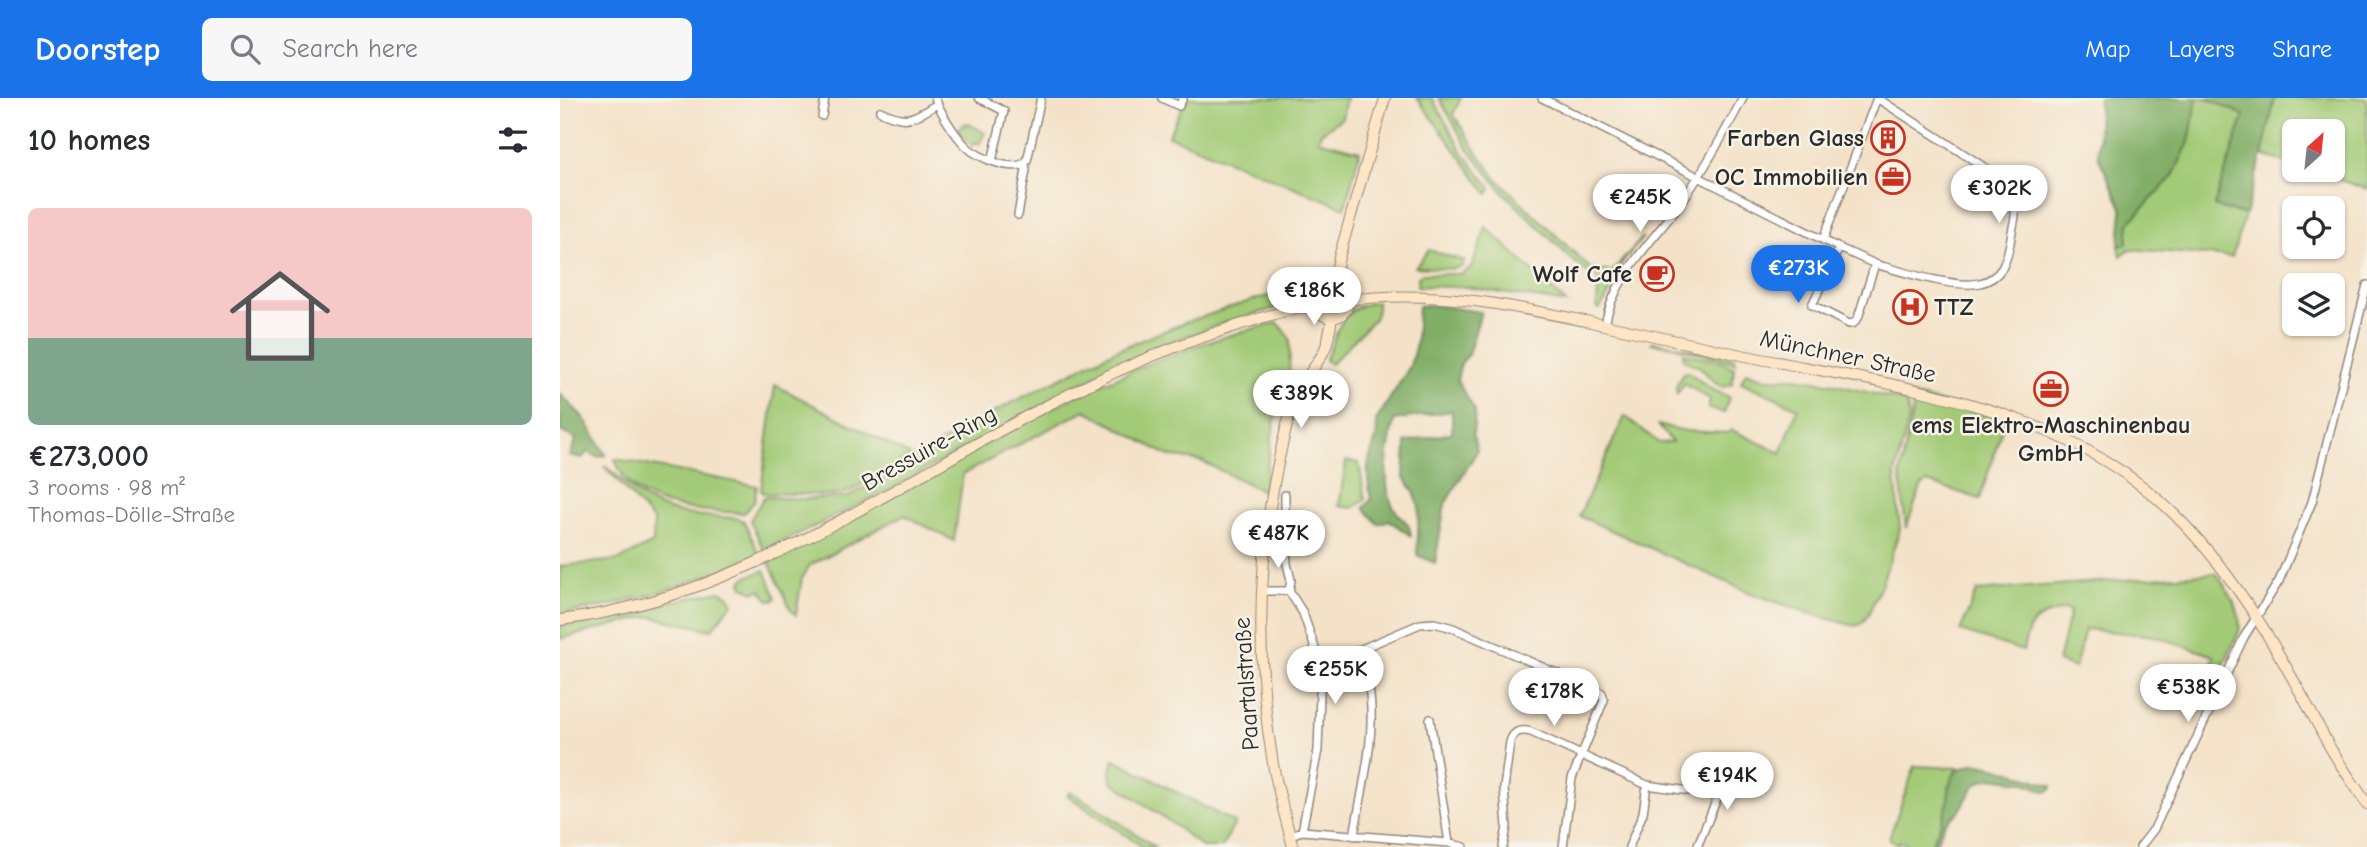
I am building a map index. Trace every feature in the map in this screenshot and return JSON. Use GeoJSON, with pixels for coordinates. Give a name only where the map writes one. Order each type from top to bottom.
{"type":"FeatureCollection","features":[{"type":"Feature","properties":{"kind":"main road"},"geometry":{"type":"LineString","coordinates":[[1333,287],[1339,257],[1385,98]]}},
{"type":"Feature","properties":{"kind":"main road"},"geometry":{"type":"LineString","coordinates":[[1326,288],[1341,290],[1348,300],[1345,311],[1332,318],[1322,314],[1317,305],[1319,293],[1326,288]]}},
{"type":"Feature","properties":{"kind":"main road"},"geometry":{"type":"LineString","coordinates":[[1348,300],[1434,296],[1475,300],[1605,325]]}},
{"type":"Feature","properties":{"kind":"main road","name":"Bressuire-Ring"},"geometry":{"type":"LineString","coordinates":[[560,620],[594,616],[646,604],[752,566],[1102,378],[1192,341],[1283,312],[1317,305]]}},
{"type":"Feature","properties":{"kind":"main road","name":"Paartalstraße"},"geometry":{"type":"LineString","coordinates":[[1293,847],[1273,765],[1263,682],[1261,592],[1264,547],[1270,502],[1287,426],[1300,388],[1324,352],[1332,318]]}},
{"type":"Feature","properties":{"kind":"main road","name":"Münchner Straße"},"geometry":{"type":"LineString","coordinates":[[1605,325],[1936,396],[2020,420],[2109,463],[2174,514],[2216,559],[2256,615],[2328,744],[2367,804]]}},
{"type":"Feature","properties":{"kind":"street"},"geometry":{"type":"LineString","coordinates":[[822,116],[825,98]]}},
{"type":"Feature","properties":{"kind":"street"},"geometry":{"type":"LineString","coordinates":[[979,98],[1004,111],[992,161]]}},
{"type":"Feature","properties":{"kind":"street"},"geometry":{"type":"LineString","coordinates":[[1018,215],[1026,162],[1041,98]]}},
{"type":"Feature","properties":{"kind":"street"},"geometry":{"type":"LineString","coordinates":[[1162,98],[1180,106],[1183,98]]}},
{"type":"Feature","properties":{"kind":"street"},"geometry":{"type":"LineString","coordinates":[[1542,98],[1698,177],[1823,240],[1839,248],[1875,264],[1912,274],[1969,285],[1991,279],[2005,261],[2016,214],[2014,194],[2009,185],[1980,163],[1877,98],[1823,240]]}},
{"type":"Feature","properties":{"kind":"street"},"geometry":{"type":"LineString","coordinates":[[1605,325],[1607,312],[1620,282],[1698,177],[1742,98]]}},
{"type":"Feature","properties":{"kind":"street"},"geometry":{"type":"LineString","coordinates":[[880,111],[904,120],[915,118],[936,101],[967,147],[992,161],[1014,167],[1026,162]]}},
{"type":"Feature","properties":{"kind":"street"},"geometry":{"type":"LineString","coordinates":[[1839,248],[1812,305],[1849,324],[1858,318],[1875,264]]}},
{"type":"Feature","properties":{"kind":"street"},"geometry":{"type":"LineString","coordinates":[[2140,847],[2154,829],[2174,790],[2244,636],[2279,581],[2312,502],[2367,285]]}},
{"type":"Feature","properties":{"kind":"street"},"geometry":{"type":"LineString","coordinates":[[1285,495],[1284,524],[1291,580],[1289,591],[1303,613],[1321,666],[1318,750],[1302,831]]}},
{"type":"Feature","properties":{"kind":"street"},"geometry":{"type":"LineString","coordinates":[[1261,592],[1289,591]]}},
{"type":"Feature","properties":{"kind":"street"},"geometry":{"type":"LineString","coordinates":[[1321,666],[1413,626],[1434,623],[1453,628],[1602,693],[1604,700],[1572,778],[1563,847]]}},
{"type":"Feature","properties":{"kind":"street"},"geometry":{"type":"LineString","coordinates":[[1354,836],[1367,757],[1371,709],[1368,680],[1356,651]]}},
{"type":"Feature","properties":{"kind":"street"},"geometry":{"type":"LineString","coordinates":[[1430,719],[1449,843]]}},
{"type":"Feature","properties":{"kind":"street"},"geometry":{"type":"LineString","coordinates":[[1503,847],[1507,827],[1504,788],[1512,736],[1518,731],[1526,731],[1647,785],[1718,795]]}},
{"type":"Feature","properties":{"kind":"street"},"geometry":{"type":"LineString","coordinates":[[1697,847],[1731,765]]}},
{"type":"Feature","properties":{"kind":"street"},"geometry":{"type":"LineString","coordinates":[[1629,847],[1643,813],[1647,785]]}},
{"type":"Feature","properties":{"kind":"street"},"geometry":{"type":"LineString","coordinates":[[1290,835],[1302,831],[1354,836],[1382,843],[1449,843],[1464,847]]}},
{"type":"Feature","properties":{"kind":"green space"},"geometry":{"type":"Polygon","coordinates":[[[1187,98],[1346,98],[1342,118],[1321,133],[1318,140],[1360,151],[1345,208],[1168,136],[1187,98]]]}},
{"type":"Feature","properties":{"kind":"green space"},"geometry":{"type":"Polygon","coordinates":[[[1417,98],[1432,98],[1462,151],[1491,188],[1488,194],[1417,98]]]}},
{"type":"Feature","properties":{"kind":"green space"},"geometry":{"type":"Polygon","coordinates":[[[1439,98],[1461,98],[1453,114],[1497,179],[1591,269],[1612,272],[1643,237],[1610,278],[1588,273],[1573,261],[1502,191],[1467,147],[1439,98]]]}},
{"type":"Feature","properties":{"kind":"green space"},"geometry":{"type":"Polygon","coordinates":[[[2099,98],[2197,98],[2189,142],[2173,176],[2129,223],[2127,243],[2119,246],[2122,208],[2098,156],[2099,98]]]}},
{"type":"Feature","properties":{"kind":"green space"},"geometry":{"type":"Polygon","coordinates":[[[2197,98],[2206,98],[2244,115],[2214,206],[2245,215],[2232,257],[2129,249],[2121,256],[2119,246],[2127,243],[2129,223],[2173,176],[2189,142],[2197,98]]]}},
{"type":"Feature","properties":{"kind":"green space"},"geometry":{"type":"Polygon","coordinates":[[[2206,98],[2275,98],[2245,215],[2214,206],[2244,115],[2206,98]]]}},
{"type":"Feature","properties":{"kind":"green space"},"geometry":{"type":"Polygon","coordinates":[[[2275,98],[2367,98],[2367,189],[2345,182],[2345,119],[2282,119],[2282,161],[2262,155],[2275,98]]]}},
{"type":"Feature","properties":{"kind":"green space"},"geometry":{"type":"Polygon","coordinates":[[[967,123],[985,133],[979,144],[975,142],[972,146],[957,129],[967,123]]]}},
{"type":"Feature","properties":{"kind":"green space"},"geometry":{"type":"Polygon","coordinates":[[[1486,227],[1566,303],[1466,287],[1417,286],[1418,277],[1422,274],[1461,274],[1472,267],[1486,227]]]}},
{"type":"Feature","properties":{"kind":"green space"},"geometry":{"type":"Polygon","coordinates":[[[1429,250],[1464,261],[1462,266],[1453,269],[1415,267],[1429,250]]]}},
{"type":"Feature","properties":{"kind":"green space"},"geometry":{"type":"Polygon","coordinates":[[[1598,280],[1609,282],[1612,289],[1600,309],[1597,308],[1598,280]]]}},
{"type":"Feature","properties":{"kind":"green space"},"geometry":{"type":"Polygon","coordinates":[[[1307,286],[1316,291],[1306,300],[1229,321],[1168,343],[1099,374],[887,491],[764,551],[750,520],[764,497],[848,497],[994,412],[1114,351],[1184,323],[1253,300],[1307,286]]]}},
{"type":"Feature","properties":{"kind":"green space"},"geometry":{"type":"Polygon","coordinates":[[[1333,291],[1341,294],[1344,302],[1341,310],[1333,313],[1325,310],[1322,302],[1325,294],[1333,291]]]}},
{"type":"Feature","properties":{"kind":"green space"},"geometry":{"type":"Polygon","coordinates":[[[1377,302],[1374,319],[1331,364],[1325,360],[1347,315],[1364,305],[1377,302]]]}},
{"type":"Feature","properties":{"kind":"green space"},"geometry":{"type":"Polygon","coordinates":[[[1432,305],[1481,312],[1457,380],[1475,411],[1473,435],[1477,451],[1445,504],[1435,563],[1417,555],[1419,507],[1414,492],[1404,477],[1406,442],[1452,433],[1452,411],[1394,420],[1387,465],[1387,488],[1394,508],[1407,522],[1411,536],[1389,520],[1378,524],[1364,508],[1371,500],[1368,466],[1376,438],[1376,421],[1410,366],[1416,344],[1418,306],[1432,305]]]}},
{"type":"Feature","properties":{"kind":"green space"},"geometry":{"type":"Polygon","coordinates":[[[1278,323],[1290,339],[1289,386],[1275,419],[1263,491],[1201,461],[1169,456],[1085,410],[963,474],[954,541],[904,515],[810,565],[802,578],[796,615],[791,610],[769,562],[833,530],[1018,426],[1102,384],[1189,349],[1278,323]]]}},
{"type":"Feature","properties":{"kind":"green space"},"geometry":{"type":"Polygon","coordinates":[[[1653,342],[1734,357],[1736,363],[1674,346],[1652,343],[1653,342]]]}},
{"type":"Feature","properties":{"kind":"green space"},"geometry":{"type":"Polygon","coordinates":[[[1683,353],[1734,368],[1732,384],[1723,387],[1715,383],[1700,367],[1684,360],[1683,353]]]}},
{"type":"Feature","properties":{"kind":"green space"},"geometry":{"type":"Polygon","coordinates":[[[1689,372],[1709,388],[1729,397],[1724,413],[1708,408],[1710,399],[1684,384],[1677,394],[1676,386],[1683,373],[1689,372]]]}},
{"type":"Feature","properties":{"kind":"green space"},"geometry":{"type":"Polygon","coordinates":[[[1746,372],[1767,379],[1796,378],[1833,384],[1907,404],[1909,418],[1895,474],[1900,529],[1881,586],[1861,624],[1855,626],[1815,615],[1753,594],[1579,516],[1625,416],[1659,443],[1672,442],[1658,425],[1686,431],[1727,433],[1732,430],[1781,453],[1798,408],[1741,382],[1746,372]]]}},
{"type":"Feature","properties":{"kind":"green space"},"geometry":{"type":"Polygon","coordinates":[[[775,385],[911,456],[848,492],[832,495],[763,493],[761,490],[775,385]]]}},
{"type":"Feature","properties":{"kind":"green space"},"geometry":{"type":"Polygon","coordinates":[[[560,394],[584,418],[606,455],[597,457],[588,452],[582,458],[570,456],[576,439],[560,431],[560,394]]]}},
{"type":"Feature","properties":{"kind":"green space"},"geometry":{"type":"Polygon","coordinates":[[[1908,394],[2005,419],[1980,499],[1927,482],[1921,487],[1906,528],[1900,475],[1913,409],[1908,394]]]}},
{"type":"Feature","properties":{"kind":"green space"},"geometry":{"type":"Polygon","coordinates":[[[615,459],[757,486],[754,502],[744,513],[669,505],[651,499],[636,489],[624,476],[615,459]]]}},
{"type":"Feature","properties":{"kind":"green space"},"geometry":{"type":"Polygon","coordinates":[[[1346,461],[1359,463],[1365,500],[1353,508],[1339,506],[1346,461]]]}},
{"type":"Feature","properties":{"kind":"green space"},"geometry":{"type":"Polygon","coordinates":[[[604,466],[649,502],[661,507],[685,514],[737,518],[744,521],[759,554],[662,592],[612,605],[560,614],[560,566],[619,560],[653,543],[654,521],[604,466]]]}},
{"type":"Feature","properties":{"kind":"green space"},"geometry":{"type":"Polygon","coordinates":[[[765,570],[776,598],[773,601],[761,590],[754,592],[743,587],[741,583],[746,577],[765,570]]]}},
{"type":"Feature","properties":{"kind":"green space"},"geometry":{"type":"Polygon","coordinates":[[[2216,573],[2237,608],[2240,624],[2239,632],[2202,710],[2214,656],[2155,636],[2085,629],[2075,668],[2058,662],[2070,611],[2065,609],[2035,621],[2028,632],[2023,651],[1960,631],[1977,591],[2216,573]]]}},
{"type":"Feature","properties":{"kind":"green space"},"geometry":{"type":"Polygon","coordinates":[[[720,591],[728,595],[733,603],[711,630],[645,617],[560,639],[560,626],[720,591]]]}},
{"type":"Feature","properties":{"kind":"green space"},"geometry":{"type":"Polygon","coordinates":[[[1114,759],[1235,823],[1222,847],[1202,847],[1111,781],[1114,759]]]}},
{"type":"Feature","properties":{"kind":"green space"},"geometry":{"type":"Polygon","coordinates":[[[1975,763],[2052,786],[2051,790],[2046,792],[2023,782],[1991,778],[1981,781],[1974,786],[1959,812],[1945,823],[1934,847],[1930,847],[1946,810],[1953,776],[1975,763]]]}},
{"type":"Feature","properties":{"kind":"green space"},"geometry":{"type":"Polygon","coordinates":[[[1915,766],[1959,768],[1952,778],[1946,810],[1930,847],[1913,847],[1899,841],[1898,844],[1889,838],[1915,766]]]}},
{"type":"Feature","properties":{"kind":"green space"},"geometry":{"type":"Polygon","coordinates":[[[1070,792],[1155,847],[1143,847],[1067,795],[1070,792]]]}},
{"type":"Feature","properties":{"kind":"place","name":"Farben Glass"},"geometry":{"type":"Point","coordinates":[1888,138]}},
{"type":"Feature","properties":{"kind":"place","name":"OC Immobilien"},"geometry":{"type":"Point","coordinates":[1893,177]}},
{"type":"Feature","properties":{"kind":"place","name":"Wolf Cafe"},"geometry":{"type":"Point","coordinates":[1657,274]}},
{"type":"Feature","properties":{"kind":"place","name":"TTZ"},"geometry":{"type":"Point","coordinates":[1910,307]}},
{"type":"Feature","properties":{"kind":"place","name":"ems Elektro-Maschinenbau GmbH"},"geometry":{"type":"Point","coordinates":[2051,389]}}]}
